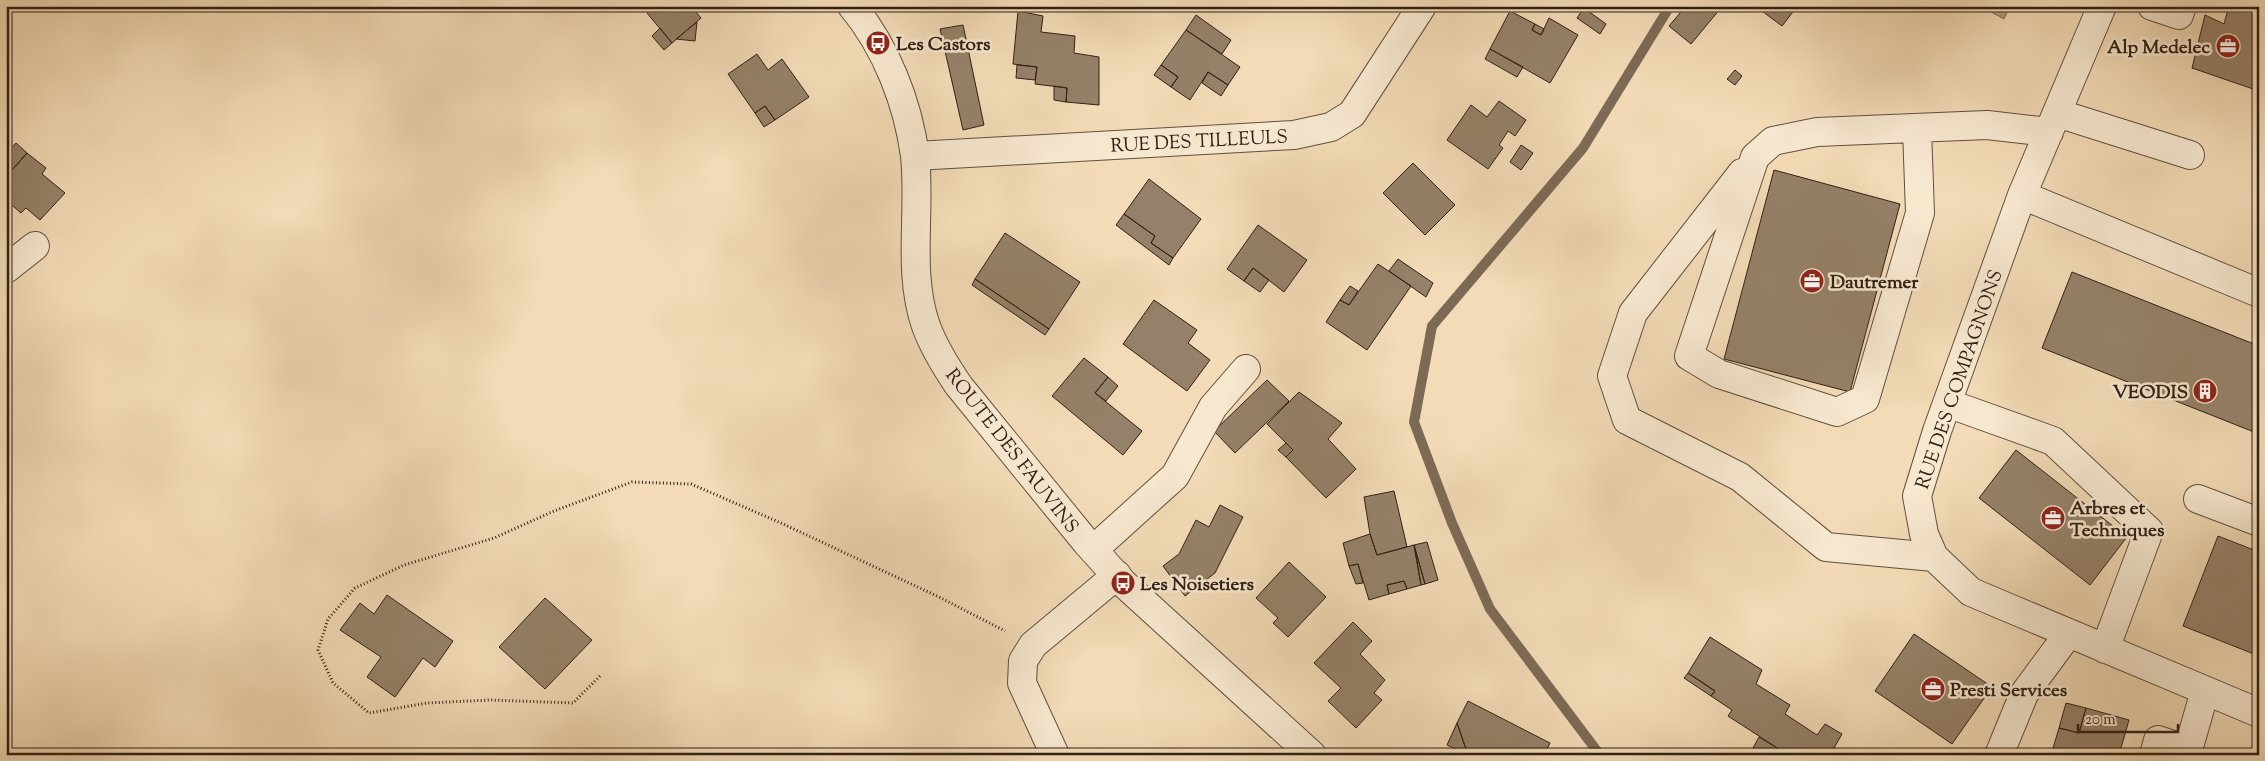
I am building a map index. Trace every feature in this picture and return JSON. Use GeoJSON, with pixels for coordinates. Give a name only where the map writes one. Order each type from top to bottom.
{"type":"FeatureCollection","features":[{"type":"Feature","properties":{"kind":"street","name":"ROUTE DES FAUVINS"},"geometry":{"type":"LineString","coordinates":[[852,6],[878,43],[903,101],[915,156],[916,258],[919,295],[926,326],[936,349],[959,386],[1093,550],[1116,575],[1312,755]]}},
{"type":"Feature","properties":{"kind":"street","name":"RUE DES TILLEULS"},"geometry":{"type":"LineString","coordinates":[[915,156],[1294,135],[1331,126],[1352,114],[1422,6]]}},
{"type":"Feature","properties":{"kind":"street","name":"RUE DES COMPAGNONS"},"geometry":{"type":"LineString","coordinates":[[2102,6],[2022,195],[1947,403],[1917,496],[1924,534],[1934,557],[1971,592],[2259,713]]}},
{"type":"Feature","properties":{"kind":"street"},"geometry":{"type":"LineString","coordinates":[[2152,6],[2179,15],[2182,6]]}},
{"type":"Feature","properties":{"kind":"street"},"geometry":{"type":"LineString","coordinates":[[1934,557],[1826,547],[1740,477],[1627,420],[1612,376],[1632,313],[1754,158],[1773,141],[1817,132],[2053,122],[2190,154]]}},
{"type":"Feature","properties":{"kind":"street"},"geometry":{"type":"LineString","coordinates":[[1754,158],[1689,356],[1718,374],[1837,412],[1865,399],[1920,213],[1917,129]]}},
{"type":"Feature","properties":{"kind":"street"},"geometry":{"type":"LineString","coordinates":[[2022,195],[2259,292]]}},
{"type":"Feature","properties":{"kind":"street"},"geometry":{"type":"LineString","coordinates":[[6,268],[35,246]]}},
{"type":"Feature","properties":{"kind":"street"},"geometry":{"type":"LineString","coordinates":[[1093,550],[1175,476],[1213,407],[1246,369]]}},
{"type":"Feature","properties":{"kind":"street"},"geometry":{"type":"LineString","coordinates":[[1947,403],[2053,442],[2149,531],[2105,649]]}},
{"type":"Feature","properties":{"kind":"street"},"geometry":{"type":"LineString","coordinates":[[2198,498],[2259,522]]}},
{"type":"Feature","properties":{"kind":"street"},"geometry":{"type":"LineString","coordinates":[[1055,755],[1022,683],[1023,661],[1032,646],[1116,575]]}},
{"type":"Feature","properties":{"kind":"street"},"geometry":{"type":"LineString","coordinates":[[1999,755],[2024,694],[2069,633]]}},
{"type":"Feature","properties":{"kind":"street"},"geometry":{"type":"LineString","coordinates":[[2154,755],[2158,740],[2188,750],[2205,691]]}},
{"type":"Feature","properties":{"kind":"path"},"geometry":{"type":"LineString","coordinates":[[600,676],[573,702],[490,700],[427,703],[369,713],[334,683],[318,650],[328,619],[355,588],[404,565],[494,538],[554,511],[632,482],[691,484],[781,523],[939,597],[1032,646]]}},
{"type":"Feature","properties":{"kind":"shaded area"},"geometry":{"type":"Polygon","coordinates":[[[1980,6],[2010,6],[2004,19],[1980,6]]]}},
{"type":"Feature","properties":{"kind":"building"},"geometry":{"type":"Polygon","coordinates":[[[656,6],[691,6],[701,18],[672,43],[647,13],[656,6]]]}},
{"type":"Feature","properties":{"kind":"building"},"geometry":{"type":"Polygon","coordinates":[[[1686,6],[1716,6],[1720,9],[1691,44],[1669,26],[1686,6]]]}},
{"type":"Feature","properties":{"kind":"building"},"geometry":{"type":"Polygon","coordinates":[[[1766,6],[1794,6],[1796,8],[1782,26],[1762,11],[1766,6]]]}},
{"type":"Feature","properties":{"kind":"building","name":"Alp Medelec"},"geometry":{"type":"Polygon","coordinates":[[[2229,6],[2259,6],[2259,91],[2192,68],[2205,15],[2224,24],[2229,6]]]}},
{"type":"Feature","properties":{"kind":"building"},"geometry":{"type":"Polygon","coordinates":[[[1584,8],[1606,24],[1600,34],[1577,18],[1584,8]]]}},
{"type":"Feature","properties":{"kind":"building"},"geometry":{"type":"Polygon","coordinates":[[[1018,11],[1043,16],[1041,32],[1075,36],[1074,53],[1099,57],[1099,105],[1066,102],[1067,88],[1035,84],[1037,67],[1013,64],[1018,11]]]}},
{"type":"Feature","properties":{"kind":"building"},"geometry":{"type":"Polygon","coordinates":[[[1510,11],[1535,24],[1532,30],[1541,35],[1549,18],[1578,35],[1550,83],[1490,49],[1510,11]]]}},
{"type":"Feature","properties":{"kind":"building"},"geometry":{"type":"Polygon","coordinates":[[[1196,15],[1231,40],[1222,54],[1186,30],[1196,15]]]}},
{"type":"Feature","properties":{"kind":"building"},"geometry":{"type":"Polygon","coordinates":[[[697,22],[695,41],[676,39],[697,22]]]}},
{"type":"Feature","properties":{"kind":"building"},"geometry":{"type":"Polygon","coordinates":[[[1535,24],[1544,29],[1541,35],[1532,30],[1535,24]]]}},
{"type":"Feature","properties":{"kind":"building"},"geometry":{"type":"Polygon","coordinates":[[[963,25],[984,125],[963,130],[940,29],[963,25]]]}},
{"type":"Feature","properties":{"kind":"building"},"geometry":{"type":"Polygon","coordinates":[[[660,28],[672,43],[664,50],[652,36],[660,28]]]}},
{"type":"Feature","properties":{"kind":"building"},"geometry":{"type":"Polygon","coordinates":[[[1186,30],[1240,67],[1228,85],[1208,72],[1190,100],[1171,87],[1178,77],[1161,65],[1186,30]]]}},
{"type":"Feature","properties":{"kind":"building"},"geometry":{"type":"Polygon","coordinates":[[[1490,49],[1523,67],[1517,77],[1485,59],[1490,49]]]}},
{"type":"Feature","properties":{"kind":"building"},"geometry":{"type":"Polygon","coordinates":[[[757,54],[768,70],[782,59],[809,97],[775,120],[765,106],[755,113],[728,74],[757,54]]]}},
{"type":"Feature","properties":{"kind":"building"},"geometry":{"type":"Polygon","coordinates":[[[1017,65],[1037,67],[1035,80],[1016,78],[1017,65]]]}},
{"type":"Feature","properties":{"kind":"building"},"geometry":{"type":"Polygon","coordinates":[[[1161,65],[1178,77],[1171,87],[1154,75],[1161,65]]]}},
{"type":"Feature","properties":{"kind":"building"},"geometry":{"type":"Polygon","coordinates":[[[1735,70],[1742,76],[1735,85],[1727,79],[1735,70]]]}},
{"type":"Feature","properties":{"kind":"building"},"geometry":{"type":"Polygon","coordinates":[[[1208,72],[1228,85],[1221,96],[1202,83],[1208,72]]]}},
{"type":"Feature","properties":{"kind":"building"},"geometry":{"type":"Polygon","coordinates":[[[1054,86],[1067,88],[1066,102],[1054,100],[1054,86]]]}},
{"type":"Feature","properties":{"kind":"building"},"geometry":{"type":"Polygon","coordinates":[[[1499,101],[1526,120],[1515,136],[1508,131],[1499,145],[1503,148],[1488,169],[1447,140],[1471,105],[1487,117],[1499,101]]]}},
{"type":"Feature","properties":{"kind":"building"},"geometry":{"type":"Polygon","coordinates":[[[765,106],[775,120],[764,127],[755,113],[765,106]]]}},
{"type":"Feature","properties":{"kind":"building"},"geometry":{"type":"Polygon","coordinates":[[[16,143],[27,153],[6,177],[6,154],[16,143]]]}},
{"type":"Feature","properties":{"kind":"building"},"geometry":{"type":"Polygon","coordinates":[[[1521,145],[1533,153],[1521,170],[1510,162],[1521,145]]]}},
{"type":"Feature","properties":{"kind":"building"},"geometry":{"type":"Polygon","coordinates":[[[27,153],[46,168],[42,174],[65,193],[40,220],[26,208],[21,213],[6,200],[6,177],[27,153]]]}},
{"type":"Feature","properties":{"kind":"building"},"geometry":{"type":"Polygon","coordinates":[[[1413,163],[1455,205],[1425,235],[1383,193],[1413,163]]]}},
{"type":"Feature","properties":{"kind":"building","name":"Dautremer"},"geometry":{"type":"Polygon","coordinates":[[[1774,170],[1900,204],[1850,392],[1724,359],[1774,170]]]}},
{"type":"Feature","properties":{"kind":"building"},"geometry":{"type":"Polygon","coordinates":[[[1149,179],[1201,219],[1173,258],[1151,243],[1155,236],[1124,214],[1149,179]]]}},
{"type":"Feature","properties":{"kind":"building"},"geometry":{"type":"Polygon","coordinates":[[[1124,214],[1155,236],[1151,243],[1173,258],[1169,265],[1116,225],[1124,214]]]}},
{"type":"Feature","properties":{"kind":"building"},"geometry":{"type":"Polygon","coordinates":[[[1258,225],[1307,260],[1284,292],[1253,268],[1244,281],[1227,269],[1258,225]]]}},
{"type":"Feature","properties":{"kind":"building"},"geometry":{"type":"Polygon","coordinates":[[[1005,233],[1080,282],[1049,329],[975,279],[1005,233]]]}},
{"type":"Feature","properties":{"kind":"building"},"geometry":{"type":"Polygon","coordinates":[[[1398,259],[1433,283],[1426,297],[1389,271],[1398,259]]]}},
{"type":"Feature","properties":{"kind":"building"},"geometry":{"type":"Polygon","coordinates":[[[1378,264],[1411,286],[1367,350],[1326,322],[1340,300],[1349,305],[1378,264]]]}},
{"type":"Feature","properties":{"kind":"building"},"geometry":{"type":"Polygon","coordinates":[[[1253,268],[1269,280],[1260,292],[1244,281],[1253,268]]]}},
{"type":"Feature","properties":{"kind":"building","name":"VEODIS"},"geometry":{"type":"Polygon","coordinates":[[[2072,272],[2259,346],[2259,434],[2042,348],[2072,272]]]}},
{"type":"Feature","properties":{"kind":"building"},"geometry":{"type":"Polygon","coordinates":[[[975,279],[1049,329],[1045,335],[972,285],[975,279]]]}},
{"type":"Feature","properties":{"kind":"building"},"geometry":{"type":"Polygon","coordinates":[[[1350,286],[1358,291],[1349,305],[1340,300],[1350,286]]]}},
{"type":"Feature","properties":{"kind":"building"},"geometry":{"type":"Polygon","coordinates":[[[1154,300],[1197,330],[1188,343],[1210,360],[1187,391],[1123,344],[1154,300]]]}},
{"type":"Feature","properties":{"kind":"building"},"geometry":{"type":"Polygon","coordinates":[[[1084,358],[1108,377],[1095,393],[1142,431],[1123,455],[1052,396],[1084,358]]]}},
{"type":"Feature","properties":{"kind":"building"},"geometry":{"type":"Polygon","coordinates":[[[1108,377],[1118,386],[1106,401],[1095,393],[1108,377]]]}},
{"type":"Feature","properties":{"kind":"building"},"geometry":{"type":"Polygon","coordinates":[[[1267,380],[1289,401],[1235,453],[1214,431],[1267,380]]]}},
{"type":"Feature","properties":{"kind":"building"},"geometry":{"type":"Polygon","coordinates":[[[1299,392],[1342,423],[1328,439],[1356,469],[1326,498],[1286,457],[1293,450],[1267,424],[1299,392]]]}},
{"type":"Feature","properties":{"kind":"building"},"geometry":{"type":"Polygon","coordinates":[[[1286,443],[1293,450],[1286,457],[1278,450],[1286,443]]]}},
{"type":"Feature","properties":{"kind":"building","name":"Arbres et Techniques"},"geometry":{"type":"Polygon","coordinates":[[[2016,450],[2127,537],[2090,585],[1979,498],[2016,450]]]}},
{"type":"Feature","properties":{"kind":"building"},"geometry":{"type":"Polygon","coordinates":[[[1394,491],[1407,547],[1377,555],[1370,534],[1364,497],[1394,491]]]}},
{"type":"Feature","properties":{"kind":"building"},"geometry":{"type":"Polygon","coordinates":[[[1220,505],[1243,517],[1215,573],[1185,596],[1163,566],[1179,554],[1196,520],[1209,527],[1220,505]]]}},
{"type":"Feature","properties":{"kind":"building"},"geometry":{"type":"Polygon","coordinates":[[[1370,534],[1377,555],[1414,545],[1421,585],[1407,589],[1404,581],[1387,585],[1389,594],[1369,600],[1358,564],[1349,566],[1343,543],[1370,534]]]}},
{"type":"Feature","properties":{"kind":"building"},"geometry":{"type":"Polygon","coordinates":[[[2218,536],[2259,552],[2259,656],[2183,626],[2218,536]]]}},
{"type":"Feature","properties":{"kind":"building"},"geometry":{"type":"Polygon","coordinates":[[[1427,542],[1438,580],[1425,584],[1414,545],[1427,542]]]}},
{"type":"Feature","properties":{"kind":"building"},"geometry":{"type":"Polygon","coordinates":[[[1414,545],[1425,584],[1421,585],[1414,545]]]}},
{"type":"Feature","properties":{"kind":"building"},"geometry":{"type":"Polygon","coordinates":[[[1289,562],[1326,597],[1288,637],[1273,623],[1278,618],[1256,598],[1289,562]]]}},
{"type":"Feature","properties":{"kind":"building"},"geometry":{"type":"Polygon","coordinates":[[[1358,564],[1363,583],[1356,584],[1349,566],[1358,564]]]}},
{"type":"Feature","properties":{"kind":"building"},"geometry":{"type":"Polygon","coordinates":[[[1404,581],[1407,589],[1389,594],[1387,585],[1404,581]]]}},
{"type":"Feature","properties":{"kind":"building"},"geometry":{"type":"Polygon","coordinates":[[[387,595],[453,641],[435,667],[423,658],[395,697],[367,677],[381,657],[340,630],[360,603],[374,614],[387,595]]]}},
{"type":"Feature","properties":{"kind":"building"},"geometry":{"type":"Polygon","coordinates":[[[545,598],[592,640],[545,689],[499,647],[545,598]]]}},
{"type":"Feature","properties":{"kind":"building"},"geometry":{"type":"Polygon","coordinates":[[[1353,622],[1372,641],[1360,654],[1385,680],[1374,693],[1382,700],[1356,728],[1328,701],[1341,688],[1314,663],[1353,622]]]}},
{"type":"Feature","properties":{"kind":"building","name":"Presti Services"},"geometry":{"type":"Polygon","coordinates":[[[1914,634],[1992,687],[1952,744],[1875,691],[1914,634]]]}},
{"type":"Feature","properties":{"kind":"building"},"geometry":{"type":"Polygon","coordinates":[[[1710,637],[1762,670],[1756,684],[1790,705],[1785,714],[1817,735],[1825,724],[1842,734],[1830,755],[1780,755],[1782,751],[1728,716],[1732,710],[1711,696],[1715,691],[1688,673],[1710,637]]]}},
{"type":"Feature","properties":{"kind":"building"},"geometry":{"type":"Polygon","coordinates":[[[1688,673],[1715,691],[1711,696],[1684,678],[1688,673]]]}},
{"type":"Feature","properties":{"kind":"building"},"geometry":{"type":"Polygon","coordinates":[[[1468,701],[1550,743],[1544,755],[1468,755],[1457,723],[1468,701]]]}},
{"type":"Feature","properties":{"kind":"building"},"geometry":{"type":"Polygon","coordinates":[[[2066,703],[2086,708],[2079,733],[2059,728],[2066,703]]]}},
{"type":"Feature","properties":{"kind":"building"},"geometry":{"type":"Polygon","coordinates":[[[2086,708],[2129,720],[2119,755],[2051,755],[2059,728],[2079,733],[2086,708]]]}},
{"type":"Feature","properties":{"kind":"building"},"geometry":{"type":"Polygon","coordinates":[[[1457,723],[1468,755],[1447,745],[1457,723]]]}},
{"type":"Feature","properties":{"kind":"building"},"geometry":{"type":"Polygon","coordinates":[[[1759,737],[1782,751],[1780,755],[1763,755],[1753,748],[1759,737]]]}},
{"type":"Feature","properties":{"kind":"waterway"},"geometry":{"type":"LineString","coordinates":[[1600,755],[1490,609],[1452,523],[1414,422],[1432,326],[1583,148],[1670,6]]}},
{"type":"Feature","properties":{"kind":"place","name":"Les Castors"},"geometry":{"type":"Point","coordinates":[878,43]}},
{"type":"Feature","properties":{"kind":"place","name":"Alp Medelec"},"geometry":{"type":"Point","coordinates":[2228,46]}},
{"type":"Feature","properties":{"kind":"place","name":"Dautremer"},"geometry":{"type":"Point","coordinates":[1812,281]}},
{"type":"Feature","properties":{"kind":"place","name":"VEODIS"},"geometry":{"type":"Point","coordinates":[2205,391]}},
{"type":"Feature","properties":{"kind":"place","name":"Arbres et Techniques"},"geometry":{"type":"Point","coordinates":[2053,518]}},
{"type":"Feature","properties":{"kind":"place","name":"Les Noisetiers"},"geometry":{"type":"Point","coordinates":[1123,583]}},
{"type":"Feature","properties":{"kind":"place","name":"Presti Services"},"geometry":{"type":"Point","coordinates":[1933,689]}}]}
